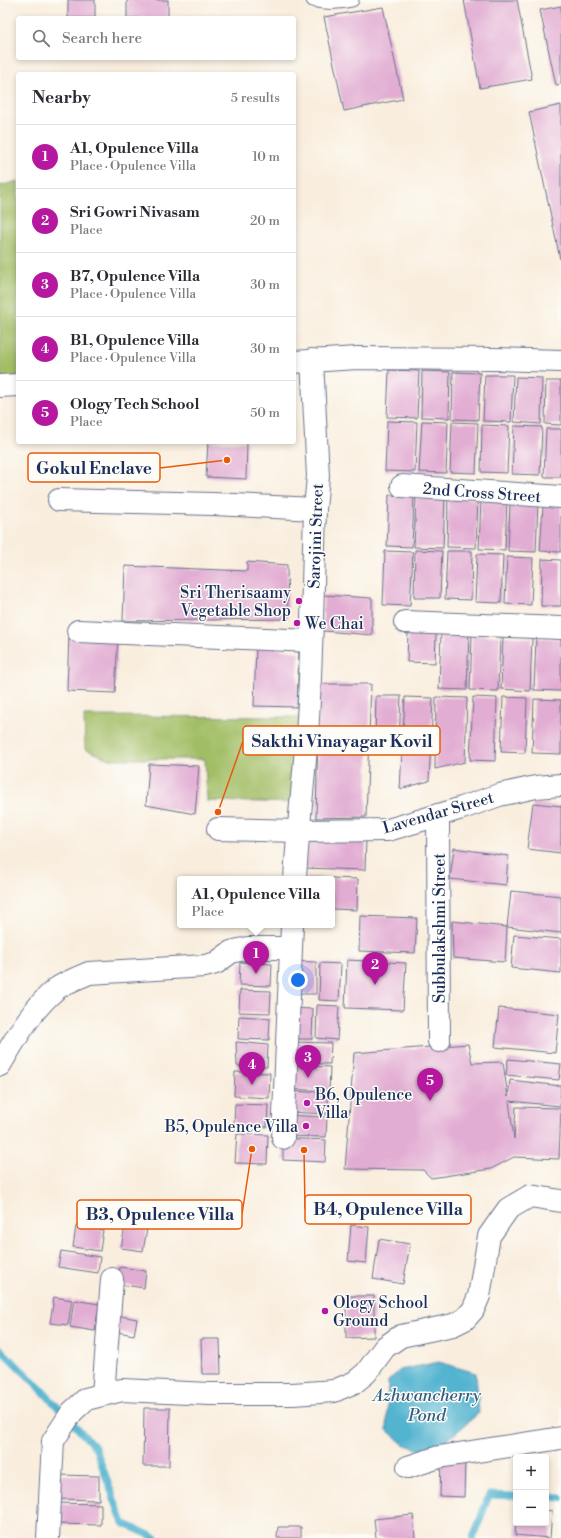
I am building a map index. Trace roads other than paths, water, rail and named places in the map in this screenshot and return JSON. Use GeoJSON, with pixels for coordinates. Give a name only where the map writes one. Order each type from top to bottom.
{"type":"FeatureCollection","features":[{"type":"Feature","properties":{"kind":"street"},"geometry":{"type":"LineString","coordinates":[[303,361],[357,358],[561,361]]}},
{"type":"Feature","properties":{"kind":"street","name":"Sarojini Street"},"geometry":{"type":"LineString","coordinates":[[295,876],[308,717],[315,509],[318,476],[303,361]]}},
{"type":"Feature","properties":{"kind":"street"},"geometry":{"type":"LineString","coordinates":[[0,386],[16,385]]}},
{"type":"Feature","properties":{"kind":"street","name":"2nd Cross Street"},"geometry":{"type":"LineString","coordinates":[[402,486],[561,497]]}},
{"type":"Feature","properties":{"kind":"street"},"geometry":{"type":"LineString","coordinates":[[59,500],[213,504],[315,509]]}},
{"type":"Feature","properties":{"kind":"street"},"geometry":{"type":"LineString","coordinates":[[405,622],[561,628]]}},
{"type":"Feature","properties":{"kind":"street"},"geometry":{"type":"LineString","coordinates":[[78,631],[311,641]]}},
{"type":"Feature","properties":{"kind":"street","name":"Lavendar Street"},"geometry":{"type":"LineString","coordinates":[[218,828],[298,831],[388,830],[498,795],[536,787],[561,785]]}},
{"type":"Feature","properties":{"kind":"street","name":"Subbulakshmi Street"},"geometry":{"type":"LineString","coordinates":[[438,815],[439,1041]]}},
{"type":"Feature","properties":{"kind":"street"},"geometry":{"type":"LineString","coordinates":[[283,1138],[292,928]]}},
{"type":"Feature","properties":{"kind":"street"},"geometry":{"type":"LineString","coordinates":[[0,1065],[26,1021],[40,1004],[57,989],[72,980],[89,973],[205,966],[216,963],[231,952],[248,948],[290,954]]}},
{"type":"Feature","properties":{"kind":"street"},"geometry":{"type":"LineString","coordinates":[[48,1538],[53,1441],[72,1412],[86,1400],[103,1394],[122,1390],[210,1394],[293,1394],[334,1391],[355,1382],[366,1373],[385,1347],[401,1336],[453,1325],[465,1319],[473,1310],[479,1296],[489,1236],[508,1209],[530,1196],[561,1201]]}},
{"type":"Feature","properties":{"kind":"street"},"geometry":{"type":"LineString","coordinates":[[103,1394],[112,1279]]}},
{"type":"Feature","properties":{"kind":"street"},"geometry":{"type":"LineString","coordinates":[[408,1467],[440,1457],[561,1438]]}},
{"type":"Feature","properties":{"kind":"lane"},"geometry":{"type":"LineString","coordinates":[[313,0],[323,3],[352,0]]}},
{"type":"Feature","properties":{"kind":"water","name":"Azhwancherry Pond"},"geometry":{"type":"Polygon","coordinates":[[[439,1362],[476,1373],[479,1413],[438,1448],[420,1450],[403,1444],[387,1430],[388,1381],[400,1370],[439,1362]]]}},
{"type":"Feature","properties":{"kind":"waterway"},"geometry":{"type":"LineString","coordinates":[[0,1349],[38,1386],[95,1447],[123,1523],[156,1538]]}},
{"type":"Feature","properties":{"kind":"waterway"},"geometry":{"type":"LineString","coordinates":[[473,1538],[489,1495],[513,1496]]}},
{"type":"Feature","properties":{"kind":"waterway"},"geometry":{"type":"LineString","coordinates":[[549,1497],[561,1498]]}},
{"type":"Feature","properties":{"kind":"place","name":"Gokul Enclave"},"geometry":{"type":"Point","coordinates":[227,460]}},
{"type":"Feature","properties":{"kind":"place","name":"Sri Therisaamy Vegetable Shop"},"geometry":{"type":"Point","coordinates":[299,601]}},
{"type":"Feature","properties":{"kind":"place","name":"We Chai"},"geometry":{"type":"Point","coordinates":[297,623]}},
{"type":"Feature","properties":{"kind":"place","name":"Sakthi Vinayagar Kovil"},"geometry":{"type":"Point","coordinates":[218,812]}},
{"type":"Feature","properties":{"kind":"place","name":"A1, Opulence Villa"},"geometry":{"type":"Point","coordinates":[256,974]}},
{"type":"Feature","properties":{"kind":"place","name":"Sri Gowri Nivasam"},"geometry":{"type":"Point","coordinates":[375,985]}},
{"type":"Feature","properties":{"kind":"place","name":"B7, Opulence Villa"},"geometry":{"type":"Point","coordinates":[308,1078]}},
{"type":"Feature","properties":{"kind":"place","name":"B1, Opulence Villa"},"geometry":{"type":"Point","coordinates":[252,1085]}},
{"type":"Feature","properties":{"kind":"place","name":"Ology Tech School"},"geometry":{"type":"Point","coordinates":[430,1101]}},
{"type":"Feature","properties":{"kind":"place","name":"B6, Opulence Villa"},"geometry":{"type":"Point","coordinates":[307,1103]}},
{"type":"Feature","properties":{"kind":"place","name":"B5, Opulence Villa"},"geometry":{"type":"Point","coordinates":[306,1126]}},
{"type":"Feature","properties":{"kind":"place","name":"B3, Opulence Villa"},"geometry":{"type":"Point","coordinates":[252,1149]}},
{"type":"Feature","properties":{"kind":"place","name":"B4, Opulence Villa"},"geometry":{"type":"Point","coordinates":[304,1150]}},
{"type":"Feature","properties":{"kind":"place","name":"Ology School Ground"},"geometry":{"type":"Point","coordinates":[325,1311]}}]}
